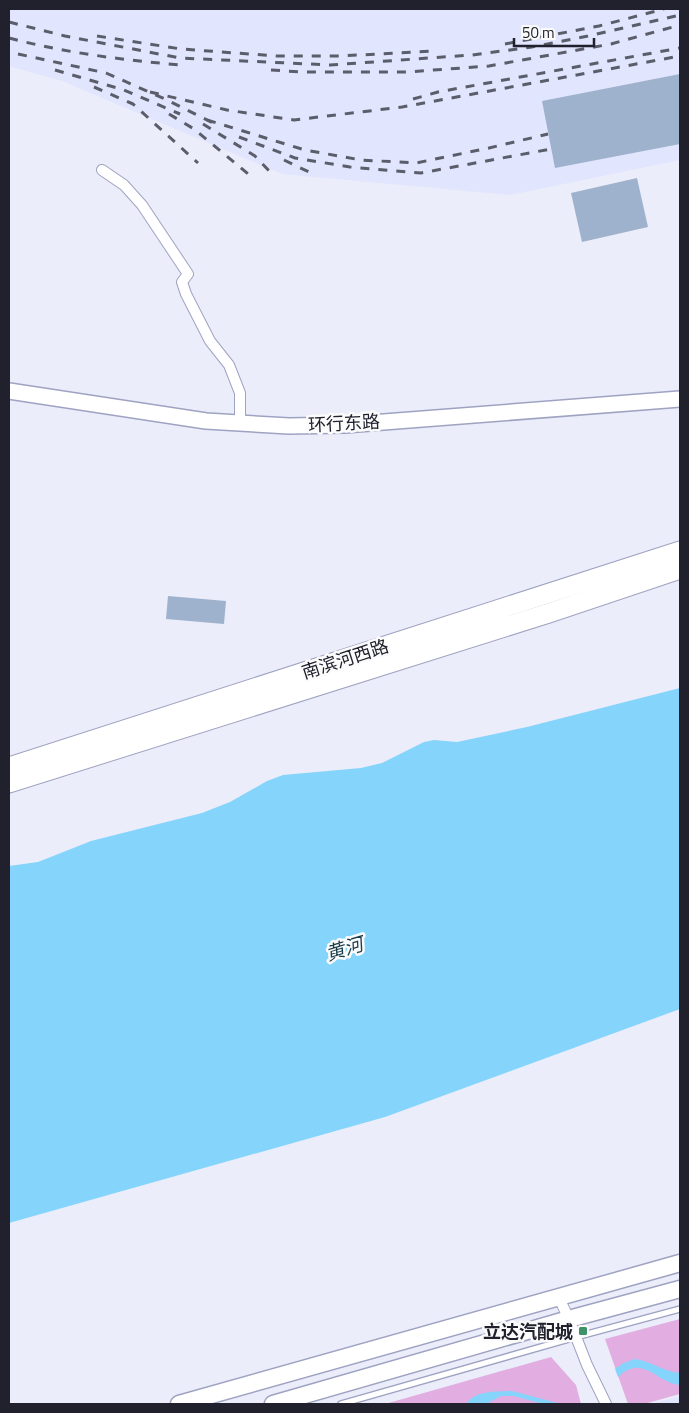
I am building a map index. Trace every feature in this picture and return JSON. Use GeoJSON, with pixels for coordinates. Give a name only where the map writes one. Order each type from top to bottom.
{"type":"FeatureCollection","features":[{"type":"Feature","properties":{"kind":"highway","name":"南滨河西路"},"geometry":{"type":"LineString","coordinates":[[9,767],[680,551]]}},
{"type":"Feature","properties":{"kind":"highway","name":"南滨河西路"},"geometry":{"type":"LineString","coordinates":[[9,783],[540,616],[680,569]]}},
{"type":"Feature","properties":{"kind":"main road"},"geometry":{"type":"LineString","coordinates":[[179,1404],[680,1263]]}},
{"type":"Feature","properties":{"kind":"main road"},"geometry":{"type":"LineString","coordinates":[[273,1404],[680,1289]]}},
{"type":"Feature","properties":{"kind":"street"},"geometry":{"type":"LineString","coordinates":[[102,170],[124,185],[142,205],[188,274],[182,282],[186,294],[210,342],[229,365],[240,393],[240,423]]}},
{"type":"Feature","properties":{"kind":"street","name":"环行东路"},"geometry":{"type":"LineString","coordinates":[[9,391],[206,420],[289,426],[345,425],[680,399]]}},
{"type":"Feature","properties":{"kind":"street"},"geometry":{"type":"LineString","coordinates":[[558,1296],[587,1365],[606,1404]]}},
{"type":"Feature","properties":{"kind":"lane"},"geometry":{"type":"LineString","coordinates":[[341,1404],[680,1309]]}},
{"type":"Feature","properties":{"kind":"shaded area"},"geometry":{"type":"Polygon","coordinates":[[[9,9],[680,9],[680,160],[510,195],[282,174],[62,81],[9,66],[9,9]]]}},
{"type":"Feature","properties":{"kind":"shaded area"},"geometry":{"type":"Polygon","coordinates":[[[680,1319],[680,1394],[644,1404],[628,1404],[605,1339],[680,1319]]]}},
{"type":"Feature","properties":{"kind":"shaded area"},"geometry":{"type":"Polygon","coordinates":[[[551,1357],[576,1385],[581,1404],[385,1404],[551,1357]]]}},
{"type":"Feature","properties":{"kind":"shaded area"},"geometry":{"type":"Polygon","coordinates":[[[680,1396],[680,1404],[652,1404],[680,1396]]]}},
{"type":"Feature","properties":{"kind":"water","name":"黄河"},"geometry":{"type":"Polygon","coordinates":[[[680,688],[680,1009],[385,1117],[9,1223],[9,866],[38,862],[91,841],[202,813],[230,802],[267,781],[283,775],[361,768],[382,763],[424,742],[434,740],[457,742],[527,727],[680,688]]]}},
{"type":"Feature","properties":{"kind":"water"},"geometry":{"type":"Polygon","coordinates":[[[634,1359],[680,1373],[680,1385],[664,1380],[642,1368],[627,1370],[618,1377],[615,1369],[634,1359]]]}},
{"type":"Feature","properties":{"kind":"water"},"geometry":{"type":"Polygon","coordinates":[[[512,1391],[561,1404],[543,1404],[514,1396],[501,1396],[486,1404],[466,1404],[470,1399],[481,1394],[512,1391]]]}},
{"type":"Feature","properties":{"kind":"building"},"geometry":{"type":"Polygon","coordinates":[[[680,74],[680,144],[555,168],[542,101],[680,74]]]}},
{"type":"Feature","properties":{"kind":"building"},"geometry":{"type":"Polygon","coordinates":[[[637,178],[648,227],[582,242],[571,193],[637,178]]]}},
{"type":"Feature","properties":{"kind":"building"},"geometry":{"type":"Polygon","coordinates":[[[168,596],[226,601],[224,624],[166,619],[168,596]]]}},
{"type":"Feature","properties":{"kind":"railway"},"geometry":{"type":"LineString","coordinates":[[505,44],[599,26],[664,9]]}},
{"type":"Feature","properties":{"kind":"railway"},"geometry":{"type":"LineString","coordinates":[[9,22],[65,36],[180,58],[330,65],[472,55],[532,47],[680,15]]}},
{"type":"Feature","properties":{"kind":"railway"},"geometry":{"type":"LineString","coordinates":[[271,70],[302,72],[407,72],[489,66],[611,44],[680,25]]}},
{"type":"Feature","properties":{"kind":"railway"},"geometry":{"type":"LineString","coordinates":[[97,36],[181,49],[277,56],[340,56],[435,51]]}},
{"type":"Feature","properties":{"kind":"railway"},"geometry":{"type":"LineString","coordinates":[[9,38],[95,55],[181,65]]}},
{"type":"Feature","properties":{"kind":"railway"},"geometry":{"type":"LineString","coordinates":[[413,99],[438,92],[680,48]]}},
{"type":"Feature","properties":{"kind":"railway"},"geometry":{"type":"LineString","coordinates":[[18,54],[106,73],[213,123]]}},
{"type":"Feature","properties":{"kind":"railway"},"geometry":{"type":"LineString","coordinates":[[150,92],[227,110],[294,120],[402,107],[680,56]]}},
{"type":"Feature","properties":{"kind":"railway"},"geometry":{"type":"LineString","coordinates":[[55,70],[124,90],[180,114]]}},
{"type":"Feature","properties":{"kind":"railway"},"geometry":{"type":"LineString","coordinates":[[94,87],[133,104],[198,163]]}},
{"type":"Feature","properties":{"kind":"railway"},"geometry":{"type":"LineString","coordinates":[[169,114],[194,129],[252,177]]}},
{"type":"Feature","properties":{"kind":"railway"},"geometry":{"type":"LineString","coordinates":[[207,120],[305,150],[361,160],[416,163],[548,134]]}},
{"type":"Feature","properties":{"kind":"railway"},"geometry":{"type":"LineString","coordinates":[[203,124],[255,156],[274,176]]}},
{"type":"Feature","properties":{"kind":"railway"},"geometry":{"type":"LineString","coordinates":[[239,137],[295,158],[350,167],[421,173],[551,149]]}},
{"type":"Feature","properties":{"kind":"railway"},"geometry":{"type":"LineString","coordinates":[[284,160],[311,173]]}},
{"type":"Feature","properties":{"kind":"place","name":"立达汽配城"},"geometry":{"type":"Point","coordinates":[583,1331]}}]}
